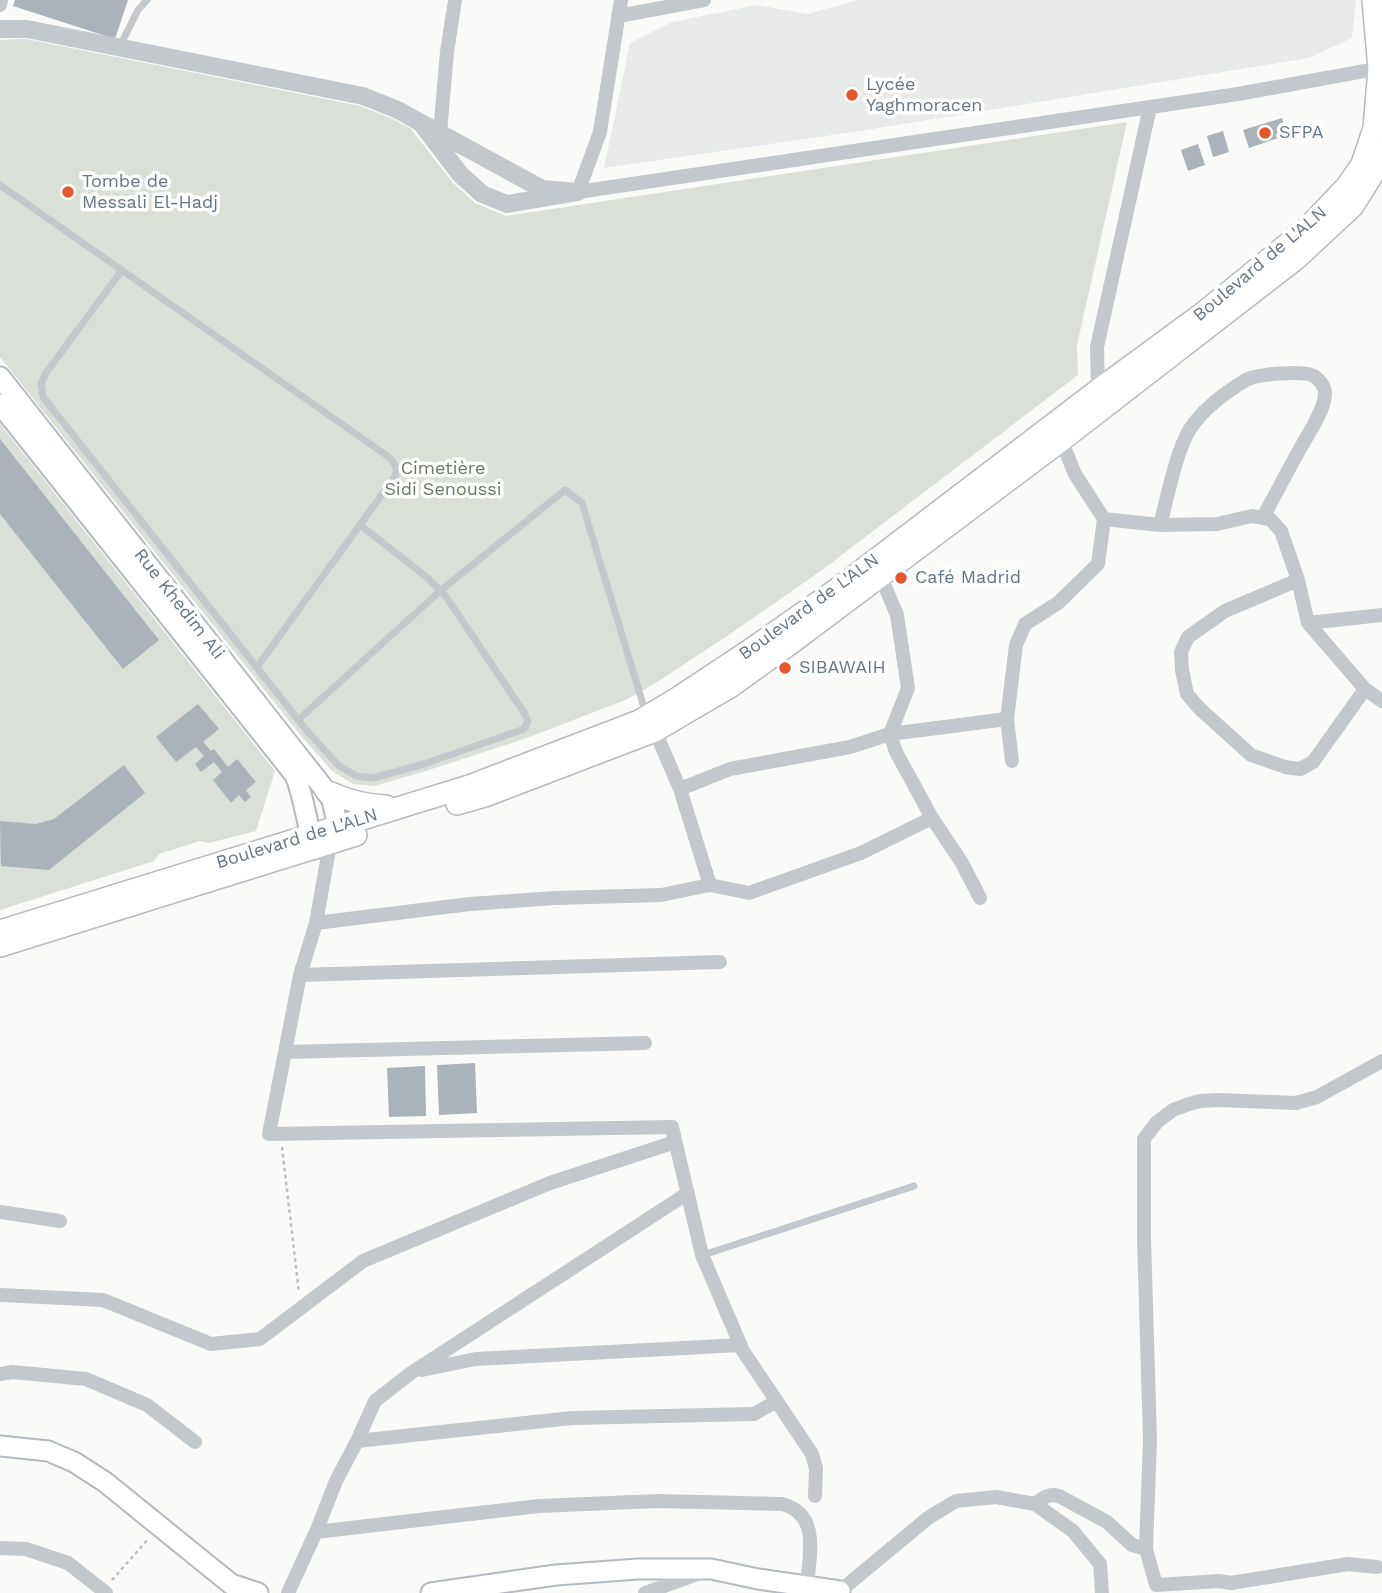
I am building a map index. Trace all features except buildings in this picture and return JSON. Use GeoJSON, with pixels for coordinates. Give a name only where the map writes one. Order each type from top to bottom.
{"type":"FeatureCollection","features":[{"type":"Feature","properties":{"kind":"main road","name":"Boulevard de L'ALN"},"geometry":{"type":"LineString","coordinates":[[1058,433],[1098,390],[1203,313],[1307,229],[1348,187],[1362,164],[1374,128],[1380,68],[1373,0]]}},
{"type":"Feature","properties":{"kind":"main road","name":"Boulevard de L'ALN"},"geometry":{"type":"LineString","coordinates":[[0,931],[485,796],[651,723],[837,589],[876,570],[1058,433],[1296,260],[1378,180],[1382,149]]}},
{"type":"Feature","properties":{"kind":"main road","name":"Rue Khedim Ali"},"geometry":{"type":"LineString","coordinates":[[0,377],[326,791],[332,800],[326,839]]}},
{"type":"Feature","properties":{"kind":"main road","name":"Rue Khedim Ali"},"geometry":{"type":"LineString","coordinates":[[0,404],[295,775],[304,799],[326,839]]}},
{"type":"Feature","properties":{"kind":"main road","name":"Boulevard de L'ALN"},"geometry":{"type":"LineString","coordinates":[[326,839],[402,806],[469,786],[639,721],[651,723]]}},
{"type":"Feature","properties":{"kind":"main road"},"geometry":{"type":"LineString","coordinates":[[326,791],[347,801],[402,806]]}},
{"type":"Feature","properties":{"kind":"main road","name":"Boulevard de L'ALN"},"geometry":{"type":"LineString","coordinates":[[0,946],[237,865]]}},
{"type":"Feature","properties":{"kind":"main road"},"geometry":{"type":"LineString","coordinates":[[0,1446],[48,1451],[74,1462],[105,1482],[231,1584],[258,1593]]}},
{"type":"Feature","properties":{"kind":"main road"},"geometry":{"type":"LineString","coordinates":[[431,1593],[556,1575],[638,1569],[710,1569],[761,1586],[824,1590]]}},
{"type":"Feature","properties":{"kind":"street"},"geometry":{"type":"LineString","coordinates":[[440,133],[447,52],[455,0]]}},
{"type":"Feature","properties":{"kind":"street"},"geometry":{"type":"LineString","coordinates":[[578,192],[600,132],[621,0]]}},
{"type":"Feature","properties":{"kind":"street"},"geometry":{"type":"LineString","coordinates":[[618,16],[704,0]]}},
{"type":"Feature","properties":{"kind":"street"},"geometry":{"type":"LineString","coordinates":[[0,29],[27,29],[363,96],[398,110],[542,189],[578,192]]}},
{"type":"Feature","properties":{"kind":"street"},"geometry":{"type":"LineString","coordinates":[[421,123],[460,174],[482,194],[507,204],[1238,94],[1380,68]]}},
{"type":"Feature","properties":{"kind":"street"},"geometry":{"type":"LineString","coordinates":[[1098,390],[1097,347],[1150,107]]}},
{"type":"Feature","properties":{"kind":"street"},"geometry":{"type":"LineString","coordinates":[[1160,525],[1181,448],[1190,429],[1208,409],[1249,378],[1277,374],[1313,375],[1324,388],[1325,397],[1313,425],[1263,517]]}},
{"type":"Feature","properties":{"kind":"street"},"geometry":{"type":"LineString","coordinates":[[1012,761],[1007,719],[1016,645],[1025,624],[1058,603],[1098,564],[1104,519],[1075,474],[1058,433]]}},
{"type":"Feature","properties":{"kind":"street"},"geometry":{"type":"LineString","coordinates":[[1104,519],[1160,525],[1217,524],[1252,516],[1270,519],[1281,531],[1298,580],[1308,623],[1365,689],[1382,701]]}},
{"type":"Feature","properties":{"kind":"street"},"geometry":{"type":"LineString","coordinates":[[876,570],[897,615],[908,688],[890,734],[896,752],[932,818],[962,863],[980,898]]}},
{"type":"Feature","properties":{"kind":"street"},"geometry":{"type":"LineString","coordinates":[[1298,580],[1225,611],[1188,637],[1181,652],[1187,694],[1251,754],[1285,767],[1300,769],[1313,762],[1365,689]]}},
{"type":"Feature","properties":{"kind":"street"},"geometry":{"type":"LineString","coordinates":[[1308,623],[1382,615]]}},
{"type":"Feature","properties":{"kind":"street"},"geometry":{"type":"LineString","coordinates":[[680,789],[730,769],[850,747],[890,734],[1007,719]]}},
{"type":"Feature","properties":{"kind":"street"},"geometry":{"type":"LineString","coordinates":[[651,723],[680,789],[710,885]]}},
{"type":"Feature","properties":{"kind":"street"},"geometry":{"type":"LineString","coordinates":[[316,923],[470,904],[661,895],[710,885],[749,893],[861,853],[932,818]]}},
{"type":"Feature","properties":{"kind":"street"},"geometry":{"type":"LineString","coordinates":[[326,839],[316,923],[300,975],[269,1134],[672,1127],[702,1255],[743,1351],[813,1454],[816,1468],[815,1496]]}},
{"type":"Feature","properties":{"kind":"street"},"geometry":{"type":"LineString","coordinates":[[300,975],[720,962]]}},
{"type":"Feature","properties":{"kind":"street"},"geometry":{"type":"LineString","coordinates":[[285,1052],[645,1043]]}},
{"type":"Feature","properties":{"kind":"street"},"geometry":{"type":"LineString","coordinates":[[1377,1567],[1348,1564],[1231,1583],[1219,1581],[1156,1585],[1146,1549],[1150,1439],[1144,1139],[1157,1122],[1173,1110],[1186,1105],[1219,1100],[1296,1103],[1317,1097],[1382,1061]]}},
{"type":"Feature","properties":{"kind":"street"},"geometry":{"type":"LineString","coordinates":[[0,1295],[103,1300],[212,1344],[260,1339],[363,1261],[550,1183],[676,1142]]}},
{"type":"Feature","properties":{"kind":"street"},"geometry":{"type":"LineString","coordinates":[[288,1593],[375,1401],[411,1373],[688,1192]]}},
{"type":"Feature","properties":{"kind":"street"},"geometry":{"type":"LineString","coordinates":[[0,1212],[60,1221]]}},
{"type":"Feature","properties":{"kind":"street"},"geometry":{"type":"LineString","coordinates":[[411,1373],[476,1359],[741,1345]]}},
{"type":"Feature","properties":{"kind":"street"},"geometry":{"type":"LineString","coordinates":[[0,1374],[86,1379],[146,1405],[195,1442]]}},
{"type":"Feature","properties":{"kind":"street"},"geometry":{"type":"LineString","coordinates":[[357,1441],[572,1418],[754,1414],[777,1401]]}},
{"type":"Feature","properties":{"kind":"street"},"geometry":{"type":"LineString","coordinates":[[1035,1504],[1047,1495],[1059,1496],[1107,1521],[1132,1545],[1146,1549]]}},
{"type":"Feature","properties":{"kind":"street"},"geometry":{"type":"LineString","coordinates":[[316,1532],[539,1506],[658,1502],[782,1504],[790,1506],[803,1516],[810,1530],[824,1590],[956,1501],[996,1497],[1035,1504],[1073,1531],[1100,1564],[1102,1593]]}},
{"type":"Feature","properties":{"kind":"street"},"geometry":{"type":"LineString","coordinates":[[0,1548],[26,1549],[68,1563],[104,1592]]}},
{"type":"Feature","properties":{"kind":"street"},"geometry":{"type":"LineString","coordinates":[[645,1593],[710,1569]]}},
{"type":"Feature","properties":{"kind":"lane"},"geometry":{"type":"LineString","coordinates":[[120,47],[138,10],[147,0]]}},
{"type":"Feature","properties":{"kind":"lane"},"geometry":{"type":"LineString","coordinates":[[0,186],[396,464],[397,473],[394,478],[257,667]]}},
{"type":"Feature","properties":{"kind":"lane"},"geometry":{"type":"LineString","coordinates":[[122,270],[47,373],[41,384],[43,397],[298,720],[338,765],[356,776],[373,778],[436,760],[524,729],[528,722],[525,714],[447,598],[429,579],[360,525]]}},
{"type":"Feature","properties":{"kind":"lane"},"geometry":{"type":"LineString","coordinates":[[298,720],[440,591],[565,490],[582,503],[651,723]]}},
{"type":"Feature","properties":{"kind":"lane"},"geometry":{"type":"LineString","coordinates":[[702,1255],[914,1186]]}},
{"type":"Feature","properties":{"kind":"path"},"geometry":{"type":"LineString","coordinates":[[281,1133],[300,1308]]}},
{"type":"Feature","properties":{"kind":"path"},"geometry":{"type":"LineString","coordinates":[[104,1592],[160,1526]]}},
{"type":"Feature","properties":{"kind":"shaded area","name":"Lycée Yaghmoracen"},"geometry":{"type":"Polygon","coordinates":[[[858,0],[1356,0],[1352,38],[1309,58],[860,131],[604,168],[630,43],[672,22],[757,5],[808,14],[858,0]]]}},
{"type":"Feature","properties":{"kind":"green space","name":"Cimetière Sidi Senoussi"},"geometry":{"type":"Polygon","coordinates":[[[26,39],[360,106],[411,129],[452,182],[475,203],[506,216],[1127,122],[1077,345],[1078,375],[822,570],[733,632],[628,699],[524,739],[426,771],[374,786],[353,784],[332,771],[302,737],[0,357],[0,40],[26,39]]]}},
{"type":"Feature","properties":{"kind":"green space"},"geometry":{"type":"Polygon","coordinates":[[[0,424],[275,771],[256,831],[209,843],[200,841],[159,854],[154,861],[0,910],[0,424]]]}},
{"type":"Feature","properties":{"kind":"place","name":"Lycée Yaghmoracen"},"geometry":{"type":"Point","coordinates":[852,95]}},
{"type":"Feature","properties":{"kind":"place","name":"SFPA"},"geometry":{"type":"Point","coordinates":[1265,133]}},
{"type":"Feature","properties":{"kind":"place","name":"Tombe de Messali El-Hadj"},"geometry":{"type":"Point","coordinates":[68,192]}},
{"type":"Feature","properties":{"kind":"place","name":"Café Madrid"},"geometry":{"type":"Point","coordinates":[901,578]}},
{"type":"Feature","properties":{"kind":"place","name":"SIBAWAIH"},"geometry":{"type":"Point","coordinates":[785,668]}}]}
